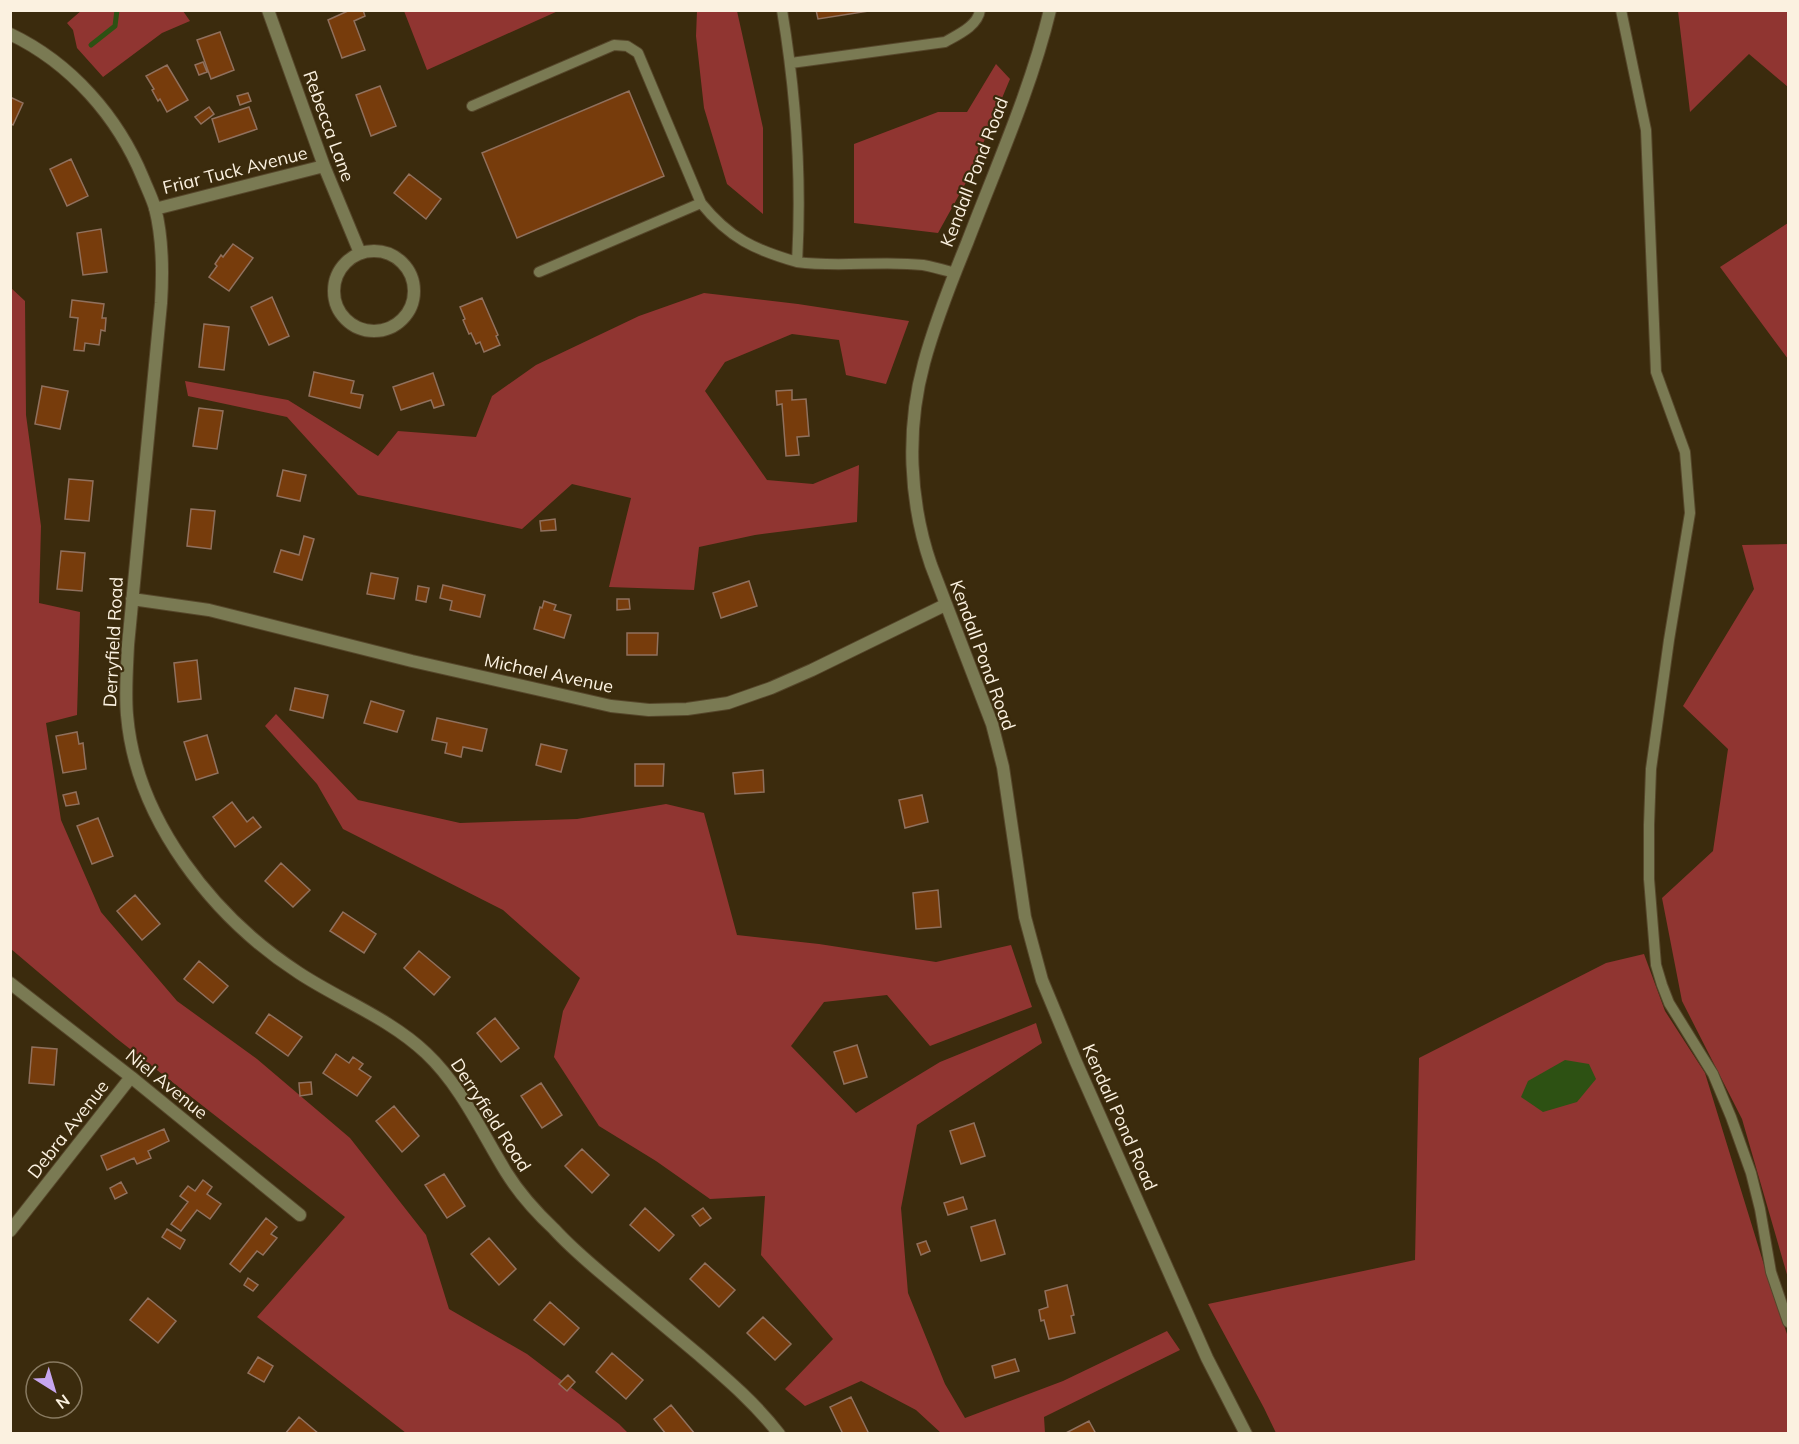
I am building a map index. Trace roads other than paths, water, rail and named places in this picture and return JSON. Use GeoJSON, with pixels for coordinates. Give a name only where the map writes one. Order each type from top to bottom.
{"type":"FeatureCollection","features":[{"type":"Feature","properties":{"kind":"street","name":"Rebecca Lane"},"geometry":{"type":"LineString","coordinates":[[268,10],[324,166],[360,253]]}},
{"type":"Feature","properties":{"kind":"street","name":"Kendall Pond Road"},"geometry":{"type":"LineString","coordinates":[[1050,10],[1030,77],[934,329],[923,365],[913,436],[915,507],[922,539],[945,605],[992,724],[1003,766],[1025,917],[1042,980],[1207,1358],[1246,1434]]}},
{"type":"Feature","properties":{"kind":"street","name":"Derryfield Road"},"geometry":{"type":"LineString","coordinates":[[10,34],[37,49],[62,68],[102,106],[117,127],[138,165],[155,209],[161,259],[161,303],[132,599],[126,686],[127,716],[132,744],[150,801],[176,851],[201,885],[229,915],[277,957],[300,974],[400,1032],[425,1052],[440,1067],[464,1101],[512,1180],[554,1230],[733,1384],[762,1412],[779,1434]]}},
{"type":"Feature","properties":{"kind":"street","name":"Friar Tuck Avenue"},"geometry":{"type":"LineString","coordinates":[[155,209],[324,166]]}},
{"type":"Feature","properties":{"kind":"street"},"geometry":{"type":"LineString","coordinates":[[375,250],[390,254],[404,263],[412,276],[415,291],[411,307],[403,320],[390,328],[373,332],[356,327],[343,317],[335,302],[336,277],[345,263],[360,253],[375,250]]}},
{"type":"Feature","properties":{"kind":"street","name":"Michael Avenue"},"geometry":{"type":"LineString","coordinates":[[132,599],[209,610],[412,661],[556,694],[611,706],[649,710],[687,709],[728,703],[771,688],[945,605]]}},
{"type":"Feature","properties":{"kind":"street","name":"Niel Avenue"},"geometry":{"type":"LineString","coordinates":[[10,983],[131,1077],[300,1215]]}},
{"type":"Feature","properties":{"kind":"street","name":"Debra Avenue"},"geometry":{"type":"LineString","coordinates":[[10,1231],[131,1077]]}},
{"type":"Feature","properties":{"kind":"lane"},"geometry":{"type":"LineString","coordinates":[[782,10],[791,63],[798,162],[800,209],[797,262]]}},
{"type":"Feature","properties":{"kind":"lane"},"geometry":{"type":"LineString","coordinates":[[791,63],[945,42],[963,33],[979,16],[980,10]]}},
{"type":"Feature","properties":{"kind":"lane"},"geometry":{"type":"LineString","coordinates":[[1621,10],[1646,130],[1656,372],[1685,452],[1690,513],[1651,769],[1648,825],[1649,879],[1656,964],[1670,1003],[1713,1074],[1731,1117],[1750,1173],[1760,1209],[1771,1272],[1788,1322]]}},
{"type":"Feature","properties":{"kind":"lane"},"geometry":{"type":"LineString","coordinates":[[472,106],[614,45],[627,46],[638,53],[700,203],[730,233],[768,254],[797,262],[818,265],[907,264],[955,273]]}},
{"type":"Feature","properties":{"kind":"lane"},"geometry":{"type":"LineString","coordinates":[[539,272],[700,203]]}},
{"type":"Feature","properties":{"kind":"waterway"},"geometry":{"type":"LineString","coordinates":[[91,45],[115,26],[117,10]]}}]}
